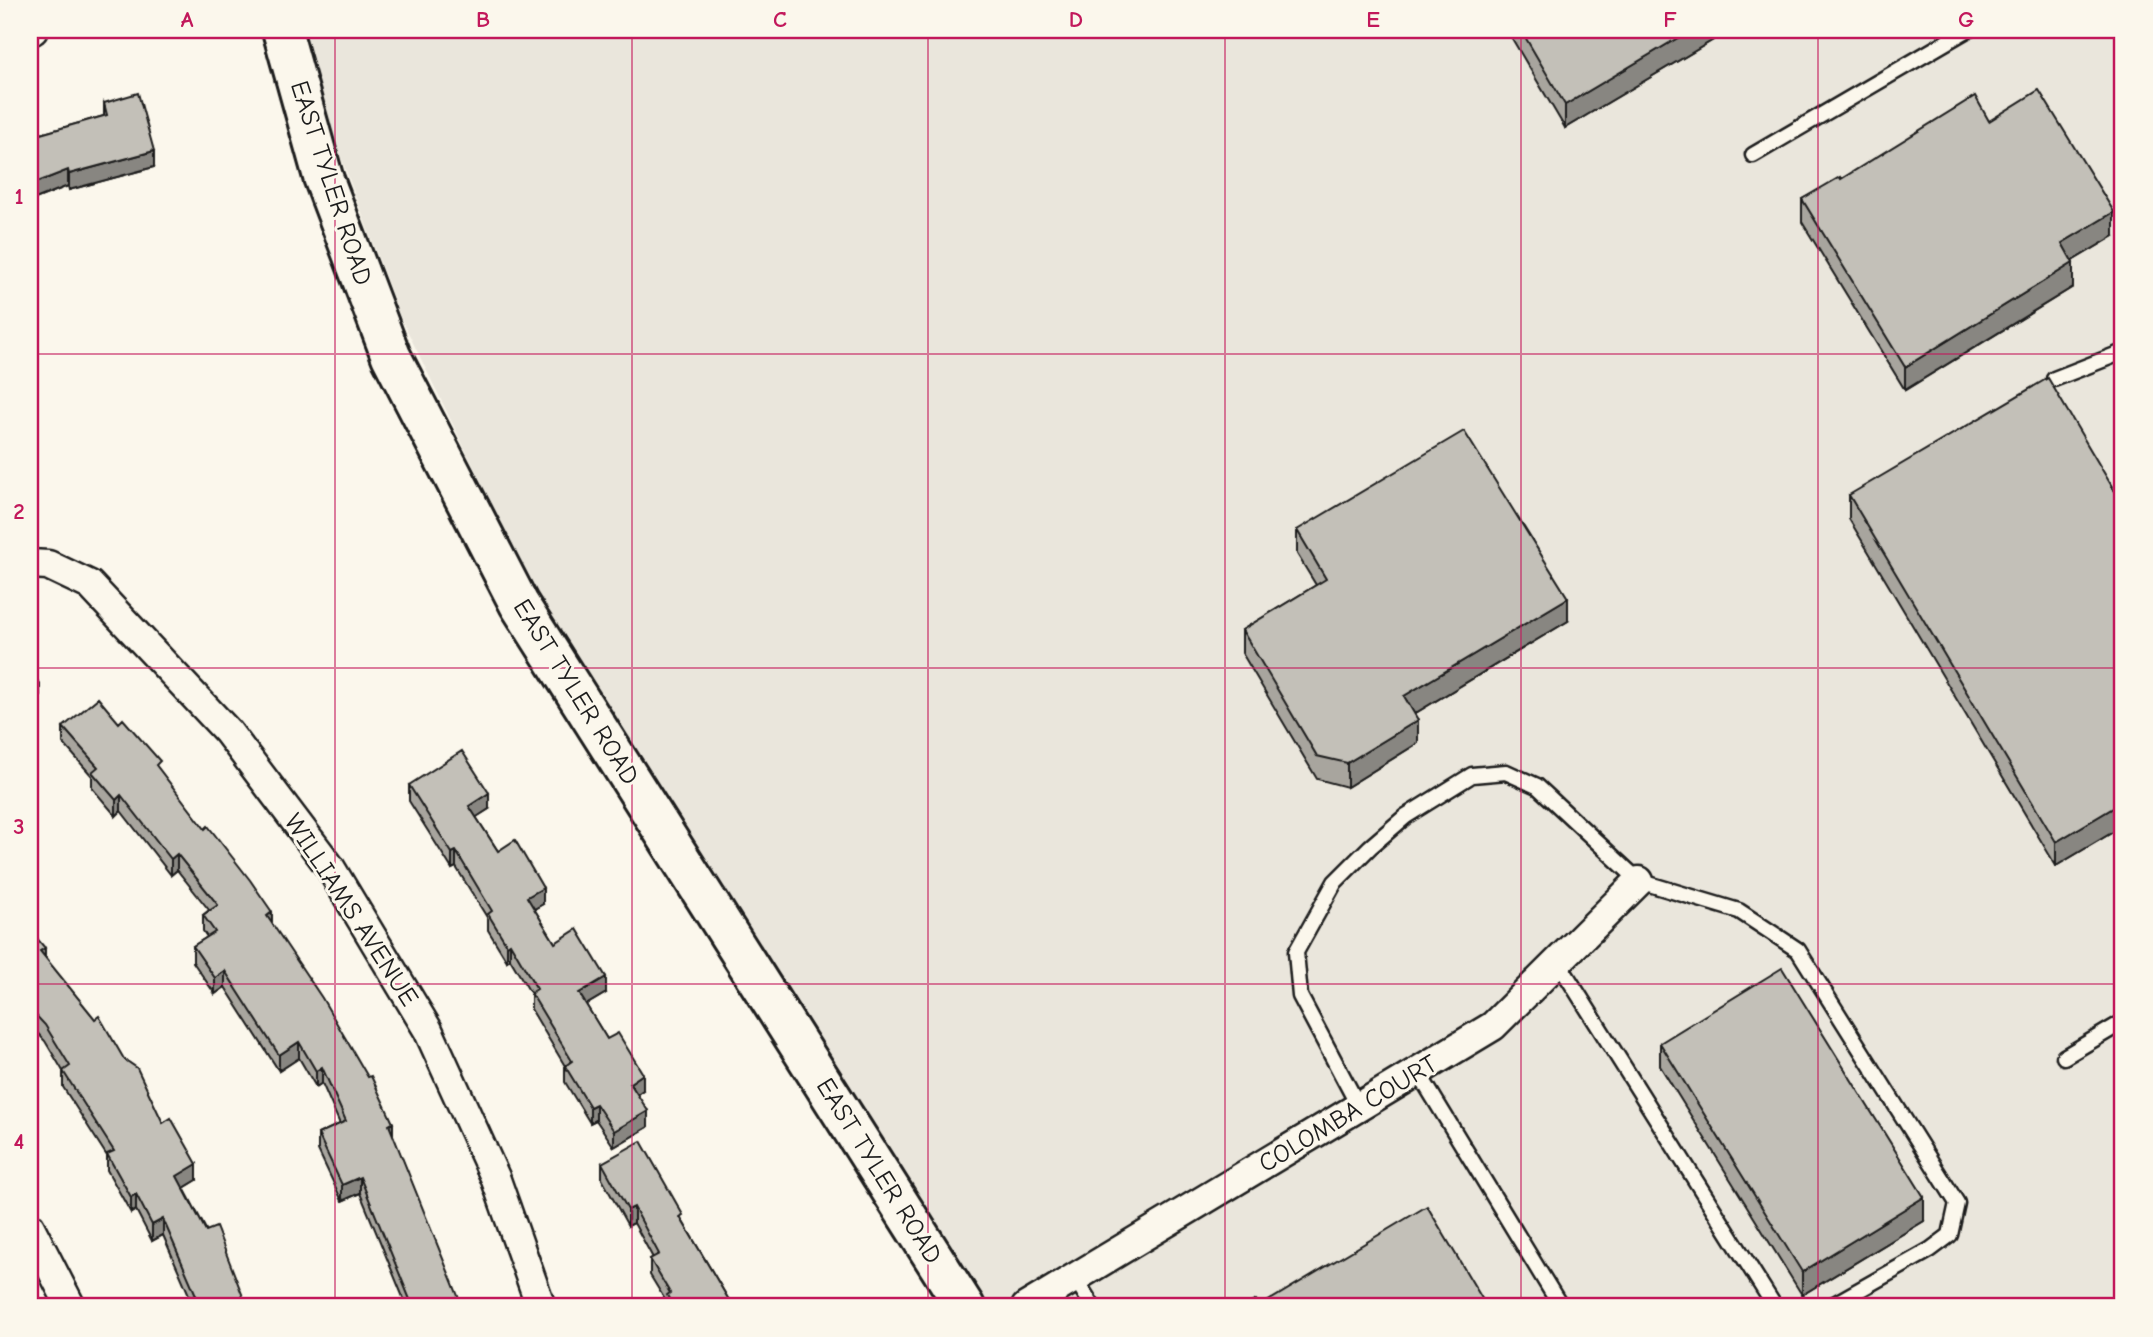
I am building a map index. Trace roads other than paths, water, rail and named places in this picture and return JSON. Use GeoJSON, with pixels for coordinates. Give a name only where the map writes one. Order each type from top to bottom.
{"type":"FeatureCollection","features":[{"type":"Feature","properties":{"kind":"street","name":"EAST TYLER ROAD"},"geometry":{"type":"LineString","coordinates":[[282,30],[323,177],[391,356],[519,604],[965,1307]]}},
{"type":"Feature","properties":{"kind":"street","name":"WILLIAMS AVENUE"},"geometry":{"type":"LineString","coordinates":[[30,564],[48,565],[90,585],[228,732],[330,867],[428,1030],[495,1177],[541,1307]]}},
{"type":"Feature","properties":{"kind":"street","name":"COLOMBA COURT"},"geometry":{"type":"LineString","coordinates":[[1026,1307],[1493,1027],[1639,881]]}},
{"type":"Feature","properties":{"kind":"street"},"geometry":{"type":"LineString","coordinates":[[30,1227],[71,1307]]}},
{"type":"Feature","properties":{"kind":"lane"},"geometry":{"type":"LineString","coordinates":[[1753,155],[1967,30]]}},
{"type":"Feature","properties":{"kind":"lane"},"geometry":{"type":"LineString","coordinates":[[2054,379],[2123,352]]}},
{"type":"Feature","properties":{"kind":"lane"},"geometry":{"type":"LineString","coordinates":[[1359,1107],[1300,996],[1296,953],[1335,882],[1406,817],[1472,775],[1506,772],[1537,786],[1639,881],[1739,911],[1798,950],[1957,1203],[1950,1234],[1930,1250],[1829,1307]]}},
{"type":"Feature","properties":{"kind":"lane"},"geometry":{"type":"LineString","coordinates":[[1558,962],[1774,1307]]}},
{"type":"Feature","properties":{"kind":"lane"},"geometry":{"type":"LineString","coordinates":[[2064,1057],[2123,1022]]}},
{"type":"Feature","properties":{"kind":"lane"},"geometry":{"type":"LineString","coordinates":[[1418,1072],[1561,1307]]}},
{"type":"Feature","properties":{"kind":"lane"},"geometry":{"type":"LineString","coordinates":[[1075,1278],[1093,1307]]}}]}
